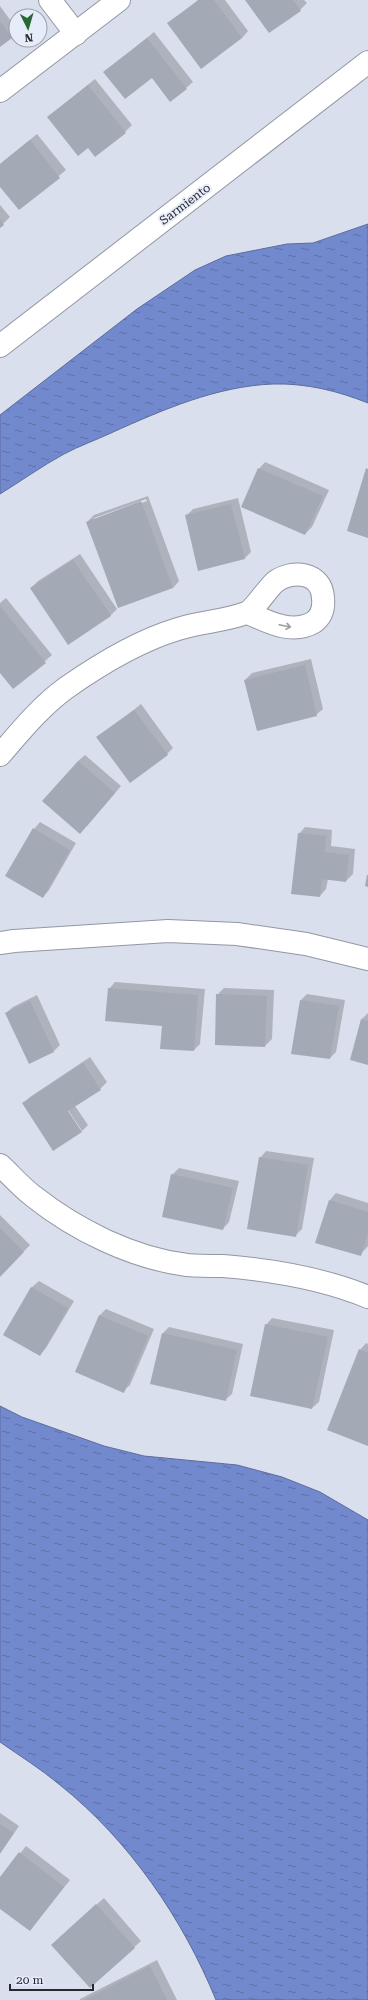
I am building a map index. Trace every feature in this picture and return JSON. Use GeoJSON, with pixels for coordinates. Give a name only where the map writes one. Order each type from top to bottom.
{"type":"FeatureCollection","features":[{"type":"Feature","properties":{"kind":"street"},"geometry":{"type":"LineString","coordinates":[[50,0],[76,34]]}},
{"type":"Feature","properties":{"kind":"street"},"geometry":{"type":"LineString","coordinates":[[0,92],[119,0]]}},
{"type":"Feature","properties":{"kind":"street","name":"Sarmiento"},"geometry":{"type":"LineString","coordinates":[[0,346],[368,62]]}},
{"type":"Feature","properties":{"kind":"street"},"geometry":{"type":"LineString","coordinates":[[0,755],[25,726],[65,688],[131,648],[178,629],[248,613]]}},
{"type":"Feature","properties":{"kind":"street"},"geometry":{"type":"LineString","coordinates":[[0,944],[14,940],[168,931],[237,934],[306,944],[368,959]]}},
{"type":"Feature","properties":{"kind":"street"},"geometry":{"type":"LineString","coordinates":[[0,1165],[32,1196],[73,1224],[118,1245],[150,1257],[186,1265],[224,1266],[303,1277],[343,1287],[368,1296]]}},
{"type":"Feature","properties":{"kind":"water"},"geometry":{"type":"Polygon","coordinates":[[[368,224],[368,403],[345,395],[310,386],[273,384],[231,389],[170,408],[70,451],[48,463],[0,494],[0,415],[137,309],[195,270],[226,256],[287,244],[313,243],[368,224]]]}},
{"type":"Feature","properties":{"kind":"water"},"geometry":{"type":"Polygon","coordinates":[[[0,1406],[22,1417],[104,1446],[144,1456],[237,1465],[282,1477],[320,1492],[368,1520],[368,2000],[216,2000],[203,1970],[170,1911],[152,1883],[131,1856],[109,1830],[60,1785],[0,1742],[0,1406]]]}},
{"type":"Feature","properties":{"kind":"building"},"geometry":{"type":"Polygon","coordinates":[[[199,0],[214,0],[242,38],[201,69],[167,23],[199,0]]]}},
{"type":"Feature","properties":{"kind":"building"},"geometry":{"type":"Polygon","coordinates":[[[245,0],[293,0],[301,11],[269,33],[245,0]]]}},
{"type":"Feature","properties":{"kind":"building"},"geometry":{"type":"Polygon","coordinates":[[[0,21],[8,32],[8,41],[0,47],[0,21]]]}},
{"type":"Feature","properties":{"kind":"building"},"geometry":{"type":"Polygon","coordinates":[[[147,38],[187,89],[170,102],[152,78],[125,99],[103,72],[147,38]]]}},
{"type":"Feature","properties":{"kind":"building"},"geometry":{"type":"Polygon","coordinates":[[[88,85],[126,133],[95,157],[88,148],[78,156],[47,117],[88,85]]]}},
{"type":"Feature","properties":{"kind":"building"},"geometry":{"type":"Polygon","coordinates":[[[30,140],[60,178],[19,210],[0,187],[0,164],[30,140]]]}},
{"type":"Feature","properties":{"kind":"building"},"geometry":{"type":"Polygon","coordinates":[[[0,219],[4,225],[0,228],[0,219]]]}},
{"type":"Feature","properties":{"kind":"building"},"geometry":{"type":"Polygon","coordinates":[[[258,468],[323,496],[305,535],[241,507],[258,468]]]}},
{"type":"Feature","properties":{"kind":"building"},"geometry":{"type":"Polygon","coordinates":[[[366,468],[368,469],[368,538],[347,531],[366,468]]]}},
{"type":"Feature","properties":{"kind":"building"},"geometry":{"type":"Polygon","coordinates":[[[141,501],[173,588],[118,608],[86,522],[141,501]]]}},
{"type":"Feature","properties":{"kind":"building"},"geometry":{"type":"Polygon","coordinates":[[[231,504],[245,559],[198,571],[185,515],[231,504]]]}},
{"type":"Feature","properties":{"kind":"building"},"geometry":{"type":"Polygon","coordinates":[[[73,560],[111,616],[68,645],[30,588],[73,560]]]}},
{"type":"Feature","properties":{"kind":"building"},"geometry":{"type":"Polygon","coordinates":[[[0,606],[46,663],[13,689],[0,673],[0,606]]]}},
{"type":"Feature","properties":{"kind":"building"},"geometry":{"type":"Polygon","coordinates":[[[305,665],[317,716],[257,731],[244,680],[305,665]]]}},
{"type":"Feature","properties":{"kind":"building"},"geometry":{"type":"Polygon","coordinates":[[[134,710],[168,755],[130,783],[96,737],[134,710]]]}},
{"type":"Feature","properties":{"kind":"building"},"geometry":{"type":"Polygon","coordinates":[[[78,761],[115,793],[80,834],[42,801],[78,761]]]}},
{"type":"Feature","properties":{"kind":"building"},"geometry":{"type":"Polygon","coordinates":[[[33,828],[70,850],[43,898],[5,876],[33,828]]]}},
{"type":"Feature","properties":{"kind":"building"},"geometry":{"type":"Polygon","coordinates":[[[298,833],[326,836],[325,852],[349,855],[346,882],[322,879],[320,897],[291,894],[298,833]]]}},
{"type":"Feature","properties":{"kind":"building"},"geometry":{"type":"Polygon","coordinates":[[[368,875],[368,887],[365,886],[368,875]]]}},
{"type":"Feature","properties":{"kind":"building"},"geometry":{"type":"Polygon","coordinates":[[[108,988],[198,995],[194,1051],[160,1049],[162,1026],[105,1021],[108,988]]]}},
{"type":"Feature","properties":{"kind":"building"},"geometry":{"type":"Polygon","coordinates":[[[216,994],[267,996],[265,1047],[215,1045],[216,994]]]}},
{"type":"Feature","properties":{"kind":"building"},"geometry":{"type":"Polygon","coordinates":[[[300,1000],[339,1006],[330,1059],[291,1054],[300,1000]]]}},
{"type":"Feature","properties":{"kind":"building"},"geometry":{"type":"Polygon","coordinates":[[[30,1001],[54,1052],[29,1064],[5,1013],[30,1001]]]}},
{"type":"Feature","properties":{"kind":"building"},"geometry":{"type":"Polygon","coordinates":[[[361,1019],[368,1021],[368,1065],[350,1060],[361,1019]]]}},
{"type":"Feature","properties":{"kind":"building"},"geometry":{"type":"Polygon","coordinates":[[[83,1063],[101,1090],[68,1111],[82,1132],[53,1151],[22,1103],[83,1063]]]}},
{"type":"Feature","properties":{"kind":"building"},"geometry":{"type":"Polygon","coordinates":[[[259,1157],[308,1165],[296,1237],[247,1229],[259,1157]]]}},
{"type":"Feature","properties":{"kind":"building"},"geometry":{"type":"Polygon","coordinates":[[[171,1174],[233,1188],[223,1230],[162,1217],[171,1174]]]}},
{"type":"Feature","properties":{"kind":"building"},"geometry":{"type":"Polygon","coordinates":[[[329,1200],[368,1212],[368,1233],[361,1256],[315,1243],[329,1200]]]}},
{"type":"Feature","properties":{"kind":"building"},"geometry":{"type":"Polygon","coordinates":[[[0,1228],[24,1252],[0,1277],[0,1228]]]}},
{"type":"Feature","properties":{"kind":"building"},"geometry":{"type":"Polygon","coordinates":[[[31,1287],[68,1308],[40,1356],[3,1335],[31,1287]]]}},
{"type":"Feature","properties":{"kind":"building"},"geometry":{"type":"Polygon","coordinates":[[[99,1315],[148,1336],[124,1393],[75,1372],[99,1315]]]}},
{"type":"Feature","properties":{"kind":"building"},"geometry":{"type":"Polygon","coordinates":[[[265,1324],[328,1337],[312,1409],[250,1396],[265,1324]]]}},
{"type":"Feature","properties":{"kind":"building"},"geometry":{"type":"Polygon","coordinates":[[[162,1333],[237,1350],[226,1401],[150,1384],[162,1333]]]}},
{"type":"Feature","properties":{"kind":"building"},"geometry":{"type":"Polygon","coordinates":[[[359,1349],[368,1353],[368,1446],[327,1430],[359,1349]]]}},
{"type":"Feature","properties":{"kind":"building"},"geometry":{"type":"Polygon","coordinates":[[[0,1824],[14,1833],[0,1853],[0,1824]]]}},
{"type":"Feature","properties":{"kind":"building"},"geometry":{"type":"Polygon","coordinates":[[[19,1852],[64,1887],[30,1931],[0,1909],[0,1877],[19,1852]]]}},
{"type":"Feature","properties":{"kind":"building"},"geometry":{"type":"Polygon","coordinates":[[[96,1904],[135,1948],[90,1988],[51,1945],[96,1904]]]}},
{"type":"Feature","properties":{"kind":"building"},"geometry":{"type":"Polygon","coordinates":[[[150,1966],[167,2000],[84,2000],[150,1966]]]}}]}
